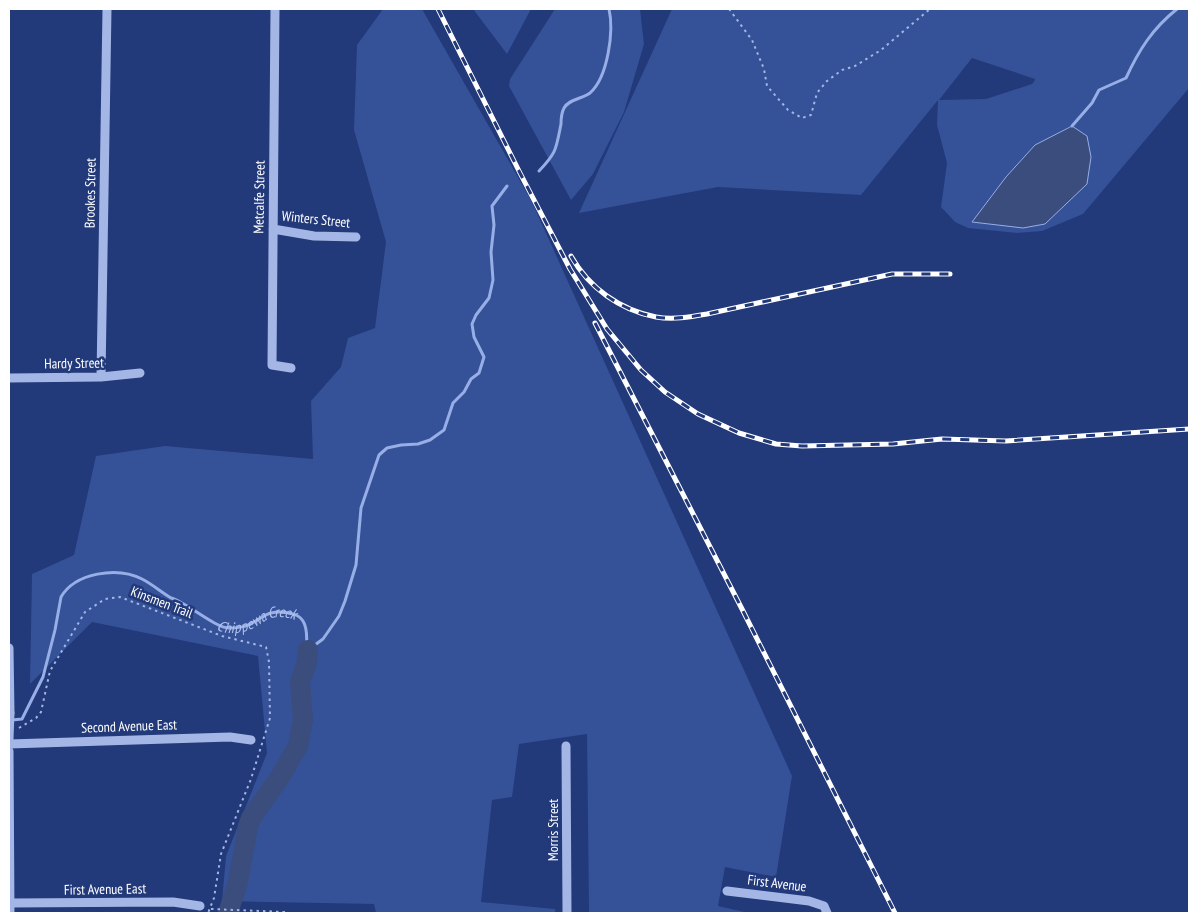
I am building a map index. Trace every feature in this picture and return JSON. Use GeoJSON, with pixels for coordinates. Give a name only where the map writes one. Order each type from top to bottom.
{"type":"FeatureCollection","features":[{"type":"Feature","properties":{"kind":"street","name":"Brookes Street"},"geometry":{"type":"LineString","coordinates":[[101,377],[107,9]]}},
{"type":"Feature","properties":{"kind":"street","name":"Metcalfe Street"},"geometry":{"type":"LineString","coordinates":[[275,9],[272,365],[291,368]]}},
{"type":"Feature","properties":{"kind":"street","name":"Winters Street"},"geometry":{"type":"LineString","coordinates":[[272,229],[314,236],[356,237]]}},
{"type":"Feature","properties":{"kind":"street","name":"Hardy Street"},"geometry":{"type":"LineString","coordinates":[[9,378],[101,377],[140,373]]}},
{"type":"Feature","properties":{"kind":"street"},"geometry":{"type":"LineString","coordinates":[[9,648],[9,744]]}},
{"type":"Feature","properties":{"kind":"street","name":"Second Avenue East"},"geometry":{"type":"LineString","coordinates":[[9,744],[230,737],[251,740]]}},
{"type":"Feature","properties":{"kind":"street","name":"Morris Street"},"geometry":{"type":"LineString","coordinates":[[566,746],[567,913]]}},
{"type":"Feature","properties":{"kind":"street"},"geometry":{"type":"LineString","coordinates":[[9,751],[10,913]]}},
{"type":"Feature","properties":{"kind":"street","name":"First Avenue"},"geometry":{"type":"LineString","coordinates":[[726,891],[809,901],[825,910]]}},
{"type":"Feature","properties":{"kind":"street","name":"First Avenue East"},"geometry":{"type":"LineString","coordinates":[[10,903],[173,902],[200,906]]}},
{"type":"Feature","properties":{"kind":"path"},"geometry":{"type":"LineString","coordinates":[[729,9],[752,40],[764,69],[767,86],[788,110],[802,118],[811,115],[817,93],[827,81],[842,70],[855,66],[881,50],[930,9]]}},
{"type":"Feature","properties":{"kind":"path","name":"Kinsmen Trail"},"geometry":{"type":"LineString","coordinates":[[24,724],[36,718],[40,712],[50,671],[85,612],[105,599],[120,597],[222,636],[266,647],[269,662],[270,718],[251,779],[220,854],[214,898],[208,913]]}},
{"type":"Feature","properties":{"kind":"path"},"geometry":{"type":"LineString","coordinates":[[210,909],[288,913]]}},
{"type":"Feature","properties":{"kind":"shaded area"},"geometry":{"type":"Polygon","coordinates":[[[383,9],[422,9],[531,200],[792,776],[776,877],[725,867],[718,906],[749,913],[589,913],[587,734],[519,744],[512,797],[492,800],[481,902],[555,909],[555,913],[376,913],[374,904],[222,901],[226,856],[267,753],[258,656],[92,622],[30,684],[32,574],[74,555],[96,456],[165,446],[313,459],[311,401],[341,367],[348,338],[375,328],[386,242],[354,130],[357,45],[383,9]]]}},
{"type":"Feature","properties":{"kind":"shaded area"},"geometry":{"type":"Polygon","coordinates":[[[473,9],[531,9],[507,54],[473,9]]]}},
{"type":"Feature","properties":{"kind":"shaded area"},"geometry":{"type":"Polygon","coordinates":[[[555,9],[640,9],[644,44],[624,112],[593,174],[571,200],[509,86],[510,79],[555,9]]]}},
{"type":"Feature","properties":{"kind":"shaded area"},"geometry":{"type":"Polygon","coordinates":[[[672,9],[1189,9],[1189,88],[1083,214],[1042,231],[1017,233],[968,228],[955,222],[941,207],[947,163],[937,125],[938,100],[861,195],[718,187],[579,213],[672,9]],[[972,58],[939,100],[986,99],[1032,84],[1035,80],[1035,79],[972,58]],[[1071,126],[1035,145],[1006,177],[972,222],[1045,224],[1057,211],[1091,157],[1087,136],[1071,126]]]}},
{"type":"Feature","properties":{"kind":"shaded area"},"geometry":{"type":"Polygon","coordinates":[[[1072,126],[1087,136],[1091,157],[1087,184],[1045,224],[1023,228],[972,222],[1006,177],[1035,145],[1072,126]]]}},
{"type":"Feature","properties":{"kind":"waterway"},"geometry":{"type":"LineString","coordinates":[[539,171],[555,150],[564,108],[569,103],[590,93],[601,76],[610,41],[609,9]]}},
{"type":"Feature","properties":{"kind":"waterway"},"geometry":{"type":"LineString","coordinates":[[1072,126],[1092,103],[1099,90],[1126,78],[1147,40],[1160,24],[1177,9]]}},
{"type":"Feature","properties":{"kind":"waterway"},"geometry":{"type":"LineString","coordinates":[[12,720],[22,719],[43,677],[61,597],[76,582],[97,574],[121,573],[142,579],[208,620],[223,627],[243,627],[268,614],[284,612],[293,614],[303,621],[306,628],[308,650],[323,639],[339,616],[356,565],[361,508],[379,455],[387,448],[418,444],[430,440],[444,430],[453,403],[464,392],[471,379],[479,373],[484,357],[474,337],[472,324],[476,315],[489,298],[493,280],[491,252],[494,225],[492,206],[507,186]]}},
{"type":"Feature","properties":{"kind":"waterway","name":"Chippewa Creek"},"geometry":{"type":"LineString","coordinates":[[228,913],[238,882],[251,818],[280,777],[298,746],[303,720],[300,682],[306,666],[308,650]]}},
{"type":"Feature","properties":{"kind":"railway"},"geometry":{"type":"LineString","coordinates":[[438,9],[570,269],[607,329],[641,370],[665,392],[698,414],[739,433],[776,444],[802,446],[893,444],[942,439],[1006,441],[1189,429]]}},
{"type":"Feature","properties":{"kind":"railway"},"geometry":{"type":"LineString","coordinates":[[571,256],[578,268],[596,288],[618,303],[643,314],[669,318],[707,314],[892,274],[950,274]]}},
{"type":"Feature","properties":{"kind":"railway"},"geometry":{"type":"LineString","coordinates":[[595,323],[895,913]]}}]}
